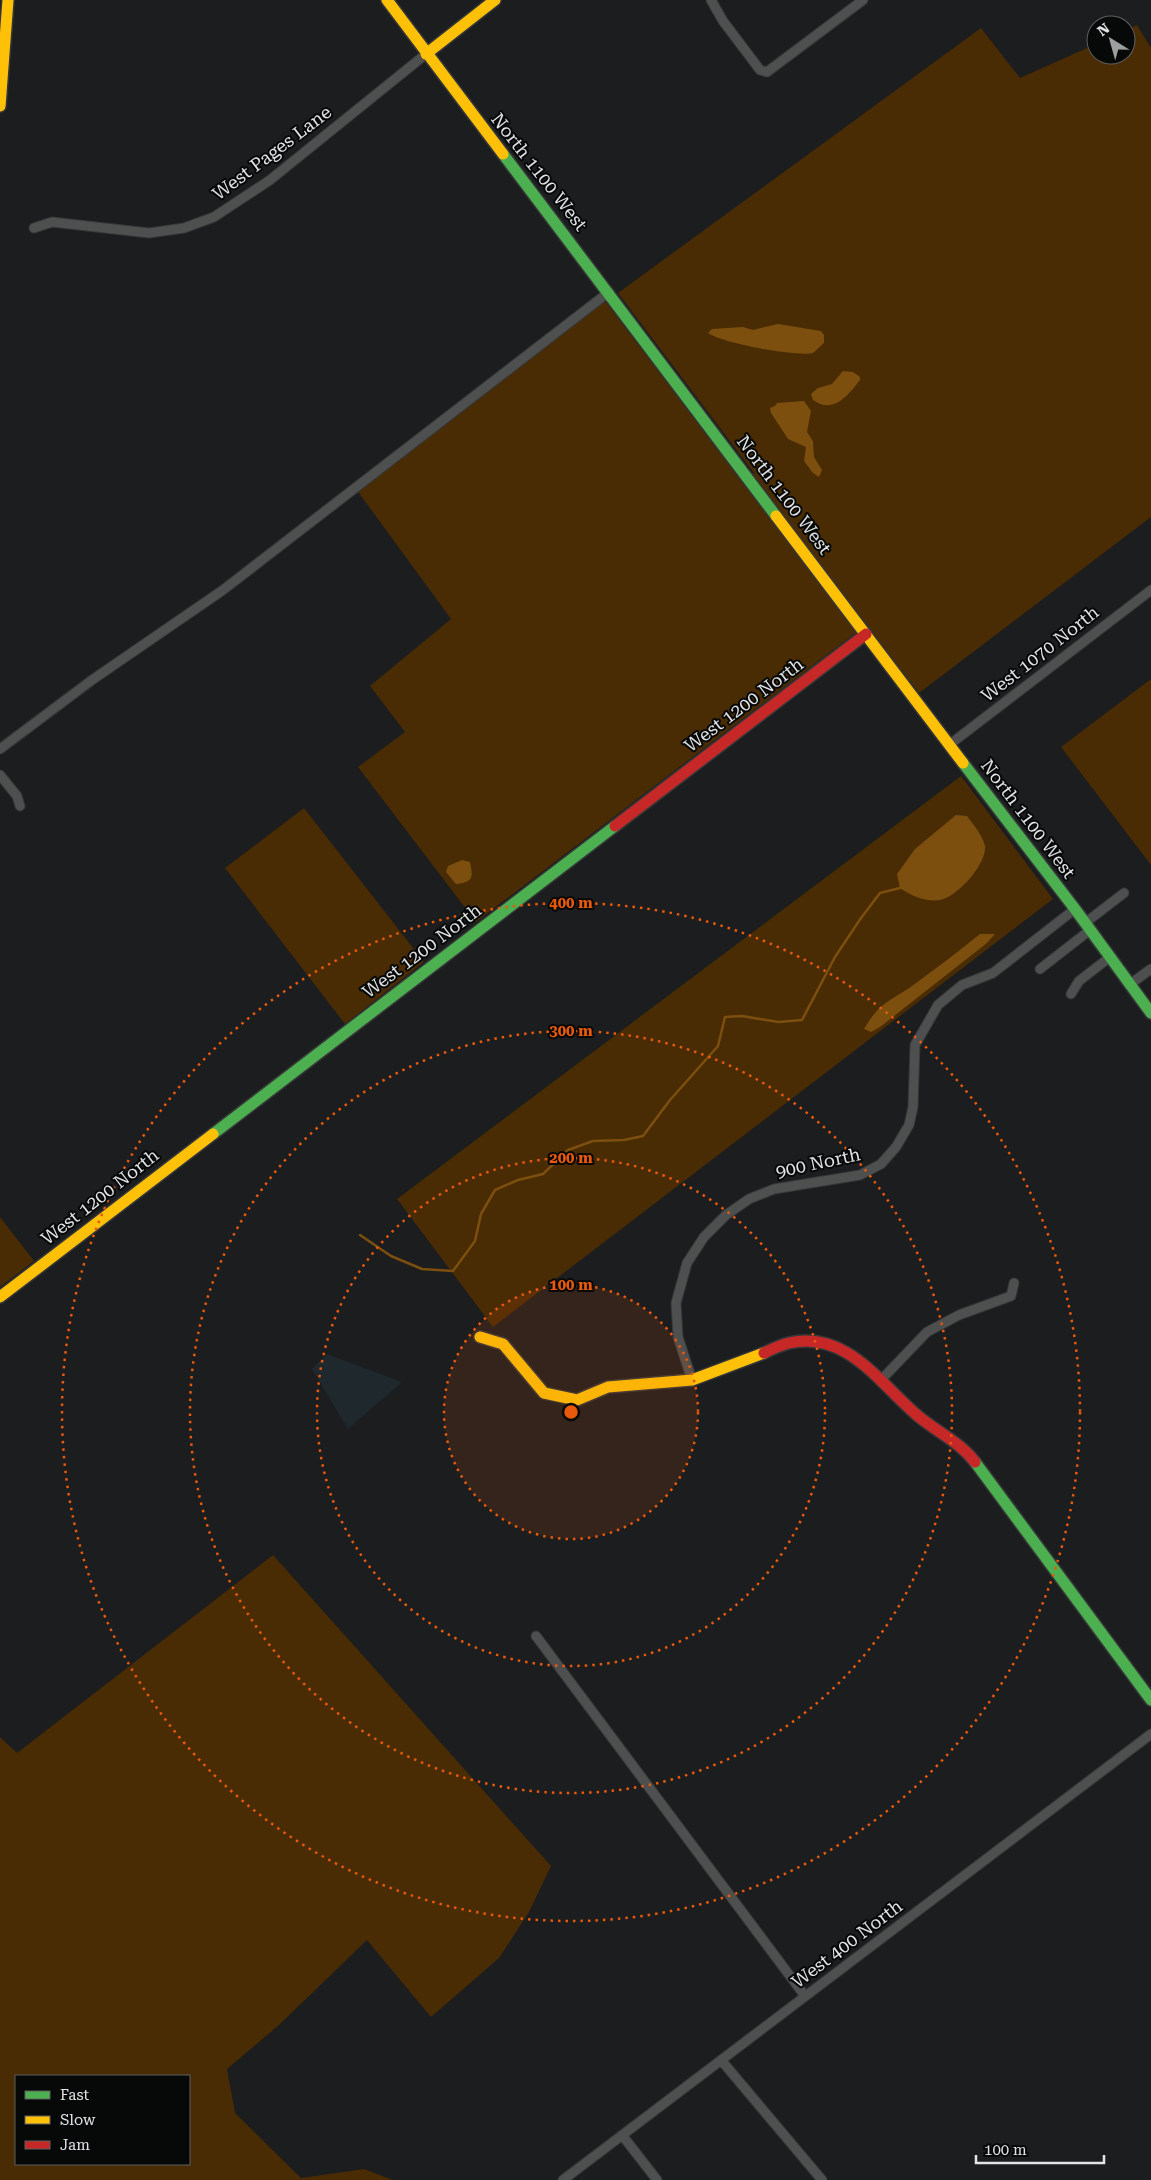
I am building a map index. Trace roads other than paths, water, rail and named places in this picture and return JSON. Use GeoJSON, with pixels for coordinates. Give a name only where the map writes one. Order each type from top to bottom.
{"type":"FeatureCollection","features":[{"type":"Feature","properties":{"kind":"main road"},"geometry":{"type":"LineString","coordinates":[[0,106],[8,0]]}},
{"type":"Feature","properties":{"kind":"main road","name":"North 1100 West"},"geometry":{"type":"LineString","coordinates":[[387,0],[949,745],[1075,908],[1151,1013]]}},
{"type":"Feature","properties":{"kind":"main road","name":"West Pages Lane"},"geometry":{"type":"LineString","coordinates":[[426,54],[494,0]]}},
{"type":"Feature","properties":{"kind":"main road","name":"West 1200 North"},"geometry":{"type":"LineString","coordinates":[[0,1297],[866,634]]}},
{"type":"Feature","properties":{"kind":"main road"},"geometry":{"type":"LineString","coordinates":[[480,1337],[503,1344],[544,1393],[577,1400],[608,1387],[692,1380],[789,1343],[804,1340],[819,1342],[850,1351],[918,1417],[960,1446],[971,1457],[1151,1700]]}},
{"type":"Feature","properties":{"kind":"street"},"geometry":{"type":"LineString","coordinates":[[711,0],[723,21],[760,70],[768,72],[863,0]]}},
{"type":"Feature","properties":{"kind":"street","name":"West Pages Lane"},"geometry":{"type":"LineString","coordinates":[[34,228],[52,222],[149,233],[184,228],[214,218],[270,180],[426,54]]}},
{"type":"Feature","properties":{"kind":"street"},"geometry":{"type":"LineString","coordinates":[[0,749],[92,680],[230,585],[609,292]]}},
{"type":"Feature","properties":{"kind":"street","name":"West 1070 North"},"geometry":{"type":"LineString","coordinates":[[949,745],[1151,590]]}},
{"type":"Feature","properties":{"kind":"street"},"geometry":{"type":"LineString","coordinates":[[0,775],[17,796],[20,806]]}},
{"type":"Feature","properties":{"kind":"street"},"geometry":{"type":"LineString","coordinates":[[1040,969],[1124,893]]}},
{"type":"Feature","properties":{"kind":"street","name":"900 North"},"geometry":{"type":"LineString","coordinates":[[692,1380],[678,1337],[676,1303],[687,1262],[704,1237],[726,1215],[749,1199],[774,1189],[860,1175],[881,1164],[896,1147],[909,1125],[913,1107],[915,1045],[938,1005],[962,986],[993,973],[1075,908]]}},
{"type":"Feature","properties":{"kind":"street"},"geometry":{"type":"LineString","coordinates":[[1070,994],[1078,981],[1110,957]]}},
{"type":"Feature","properties":{"kind":"street"},"geometry":{"type":"LineString","coordinates":[[1130,985],[1151,969]]}},
{"type":"Feature","properties":{"kind":"street"},"geometry":{"type":"LineString","coordinates":[[881,1380],[927,1332],[959,1315],[1011,1296],[1014,1283]]}},
{"type":"Feature","properties":{"kind":"street"},"geometry":{"type":"LineString","coordinates":[[536,1636],[805,1996]]}},
{"type":"Feature","properties":{"kind":"street","name":"West 400 North"},"geometry":{"type":"LineString","coordinates":[[562,2180],[1151,1734]]}},
{"type":"Feature","properties":{"kind":"street"},"geometry":{"type":"LineString","coordinates":[[720,2060],[822,2180]]}},
{"type":"Feature","properties":{"kind":"street"},"geometry":{"type":"LineString","coordinates":[[622,2135],[657,2180]]}},
{"type":"Feature","properties":{"kind":"waterway"},"geometry":{"type":"LineString","coordinates":[[360,1235],[391,1256],[422,1269],[453,1271],[475,1241],[481,1214],[495,1190],[518,1180],[543,1174],[568,1150],[593,1141],[624,1140],[643,1136],[670,1100],[718,1046],[725,1017],[742,1016],[778,1022],[802,1020],[835,957],[861,918],[880,893],[900,888]]}}]}
